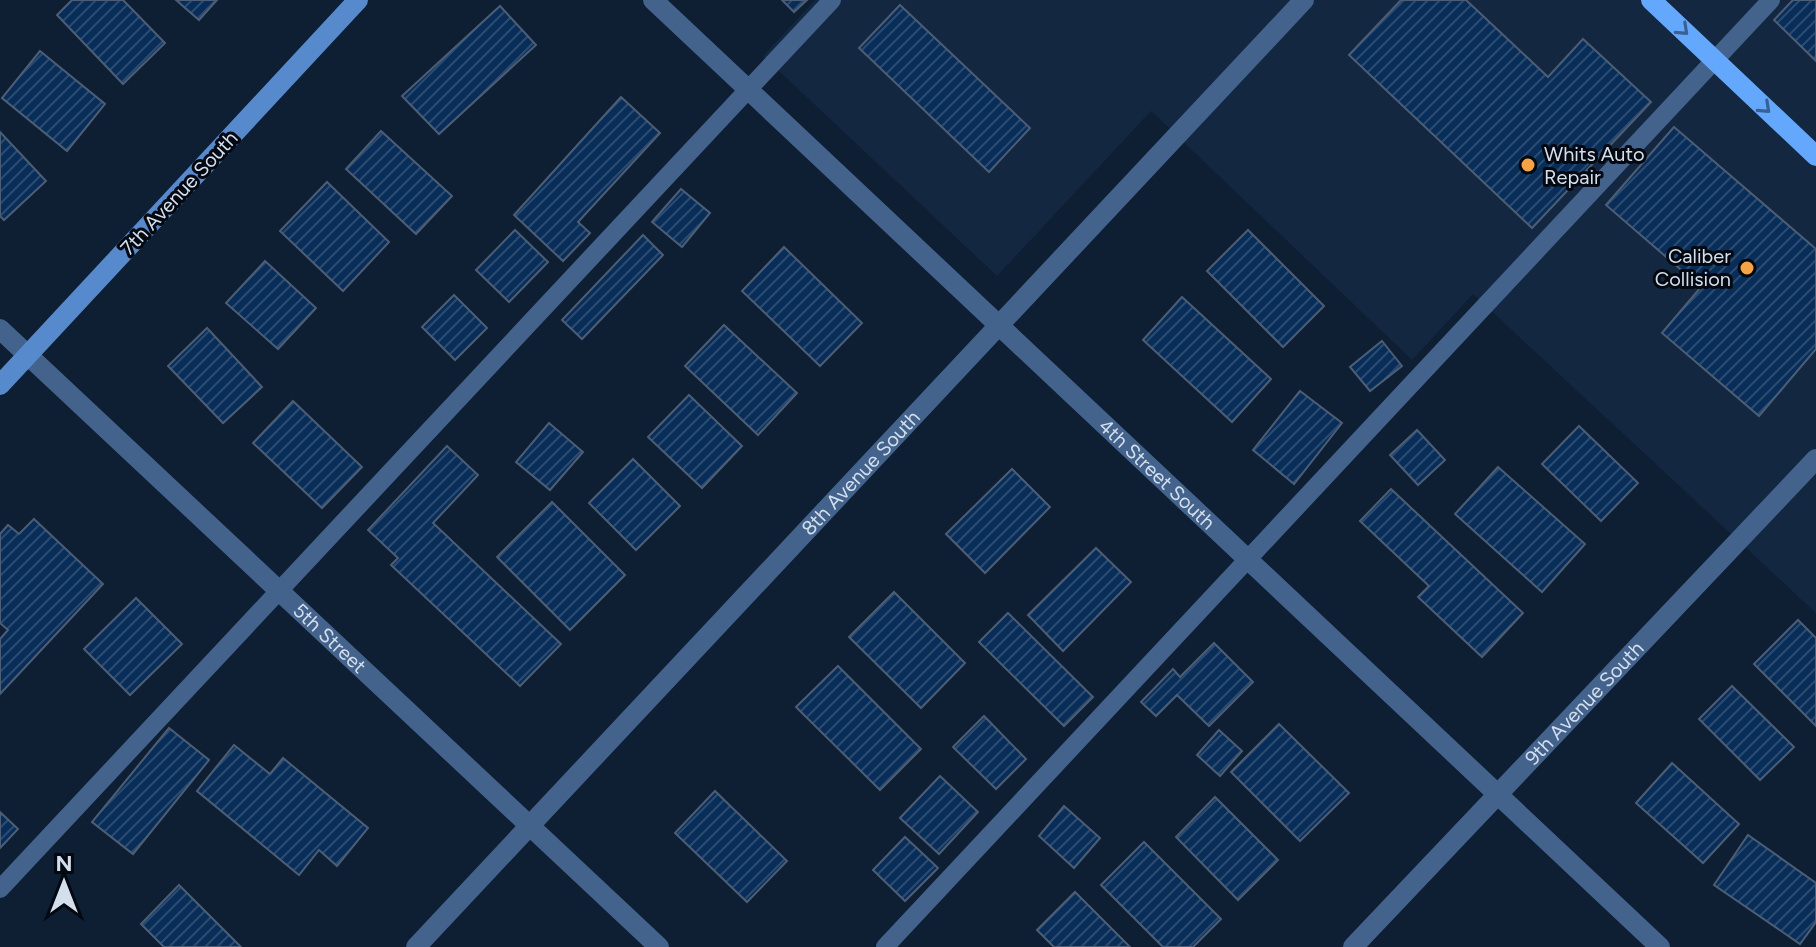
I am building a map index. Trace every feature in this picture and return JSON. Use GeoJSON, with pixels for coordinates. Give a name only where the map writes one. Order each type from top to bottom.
{"type":"FeatureCollection","features":[{"type":"Feature","properties":{"kind":"main road"},"geometry":{"type":"LineString","coordinates":[[1651,0],[1816,156]]}},
{"type":"Feature","properties":{"kind":"street","name":"7th Avenue South"},"geometry":{"type":"LineString","coordinates":[[0,385],[358,0]]}},
{"type":"Feature","properties":{"kind":"street","name":"4th Street South"},"geometry":{"type":"LineString","coordinates":[[653,0],[1660,947]]}},
{"type":"Feature","properties":{"kind":"street","name":"8th Avenue South"},"geometry":{"type":"LineString","coordinates":[[416,947],[1304,0]]}},
{"type":"Feature","properties":{"kind":"street","name":"5th Street"},"geometry":{"type":"LineString","coordinates":[[0,329],[659,947]]}},
{"type":"Feature","properties":{"kind":"street","name":"9th Avenue South"},"geometry":{"type":"LineString","coordinates":[[1353,947],[1816,459]]}},
{"type":"Feature","properties":{"kind":"lane"},"geometry":{"type":"LineString","coordinates":[[0,889],[832,0]]}},
{"type":"Feature","properties":{"kind":"lane"},"geometry":{"type":"LineString","coordinates":[[885,947],[1771,0]]}},
{"type":"Feature","properties":{"kind":"shaded area"},"geometry":{"type":"Polygon","coordinates":[[[815,0],[1816,0],[1816,613],[1473,294],[1412,360],[1151,111],[997,276],[763,56],[815,0]]]}},
{"type":"Feature","properties":{"kind":"building"},"geometry":{"type":"Polygon","coordinates":[[[72,0],[123,0],[165,43],[123,84],[57,15],[72,0]]]}},
{"type":"Feature","properties":{"kind":"building"},"geometry":{"type":"Polygon","coordinates":[[[176,0],[217,0],[199,20],[176,0]]]}},
{"type":"Feature","properties":{"kind":"building"},"geometry":{"type":"Polygon","coordinates":[[[782,0],[807,0],[794,12],[782,0]]]}},
{"type":"Feature","properties":{"kind":"building","name":"Whits Auto Repair"},"geometry":{"type":"Polygon","coordinates":[[[1401,0],[1466,0],[1548,77],[1583,39],[1651,102],[1532,228],[1349,55],[1401,0]]]}},
{"type":"Feature","properties":{"kind":"building"},"geometry":{"type":"Polygon","coordinates":[[[1793,0],[1816,0],[1816,61],[1774,20],[1793,0]]]}},
{"type":"Feature","properties":{"kind":"building"},"geometry":{"type":"Polygon","coordinates":[[[900,5],[1030,128],[989,172],[859,48],[900,5]]]}},
{"type":"Feature","properties":{"kind":"building"},"geometry":{"type":"Polygon","coordinates":[[[500,6],[536,45],[439,134],[402,96],[500,6]]]}},
{"type":"Feature","properties":{"kind":"building"},"geometry":{"type":"Polygon","coordinates":[[[40,51],[105,104],[67,151],[2,98],[40,51]]]}},
{"type":"Feature","properties":{"kind":"building"},"geometry":{"type":"Polygon","coordinates":[[[621,97],[660,133],[578,222],[590,233],[563,261],[514,215],[621,97]]]}},
{"type":"Feature","properties":{"kind":"building","name":"Caliber Collision"},"geometry":{"type":"Polygon","coordinates":[[[1674,127],[1816,249],[1816,349],[1759,416],[1662,333],[1701,287],[1606,205],[1674,127]]]}},
{"type":"Feature","properties":{"kind":"building"},"geometry":{"type":"Polygon","coordinates":[[[381,131],[452,196],[416,234],[346,169],[381,131]]]}},
{"type":"Feature","properties":{"kind":"building"},"geometry":{"type":"Polygon","coordinates":[[[0,132],[46,181],[4,220],[0,216],[0,132]]]}},
{"type":"Feature","properties":{"kind":"building"},"geometry":{"type":"Polygon","coordinates":[[[327,182],[389,242],[343,291],[280,231],[327,182]]]}},
{"type":"Feature","properties":{"kind":"building"},"geometry":{"type":"Polygon","coordinates":[[[681,189],[710,213],[682,247],[652,222],[681,189]]]}},
{"type":"Feature","properties":{"kind":"building"},"geometry":{"type":"Polygon","coordinates":[[[515,230],[548,262],[509,302],[476,270],[515,230]]]}},
{"type":"Feature","properties":{"kind":"building"},"geometry":{"type":"Polygon","coordinates":[[[1248,230],[1324,306],[1283,347],[1207,271],[1248,230]]]}},
{"type":"Feature","properties":{"kind":"building"},"geometry":{"type":"Polygon","coordinates":[[[643,235],[663,255],[582,339],[562,320],[643,235]]]}},
{"type":"Feature","properties":{"kind":"building"},"geometry":{"type":"Polygon","coordinates":[[[784,247],[862,323],[820,366],[742,291],[784,247]]]}},
{"type":"Feature","properties":{"kind":"building"},"geometry":{"type":"Polygon","coordinates":[[[265,261],[316,308],[278,349],[226,303],[265,261]]]}},
{"type":"Feature","properties":{"kind":"building"},"geometry":{"type":"Polygon","coordinates":[[[454,295],[487,328],[455,360],[422,327],[454,295]]]}},
{"type":"Feature","properties":{"kind":"building"},"geometry":{"type":"Polygon","coordinates":[[[1182,297],[1271,379],[1232,422],[1143,340],[1182,297]]]}},
{"type":"Feature","properties":{"kind":"building"},"geometry":{"type":"Polygon","coordinates":[[[724,325],[797,393],[758,435],[685,366],[724,325]]]}},
{"type":"Feature","properties":{"kind":"building"},"geometry":{"type":"Polygon","coordinates":[[[207,328],[262,387],[223,423],[168,366],[207,328]]]}},
{"type":"Feature","properties":{"kind":"building"},"geometry":{"type":"Polygon","coordinates":[[[1382,341],[1402,366],[1370,391],[1350,367],[1382,341]]]}},
{"type":"Feature","properties":{"kind":"building"},"geometry":{"type":"Polygon","coordinates":[[[1300,391],[1342,423],[1294,484],[1253,450],[1300,391]]]}},
{"type":"Feature","properties":{"kind":"building"},"geometry":{"type":"Polygon","coordinates":[[[689,395],[742,446],[702,488],[648,437],[689,395]]]}},
{"type":"Feature","properties":{"kind":"building"},"geometry":{"type":"Polygon","coordinates":[[[293,401],[362,467],[322,508],[253,443],[293,401]]]}},
{"type":"Feature","properties":{"kind":"building"},"geometry":{"type":"Polygon","coordinates":[[[549,423],[583,452],[550,490],[516,462],[549,423]]]}},
{"type":"Feature","properties":{"kind":"building"},"geometry":{"type":"Polygon","coordinates":[[[1579,426],[1638,483],[1601,521],[1542,464],[1579,426]]]}},
{"type":"Feature","properties":{"kind":"building"},"geometry":{"type":"Polygon","coordinates":[[[1417,430],[1445,460],[1418,485],[1390,455],[1417,430]]]}},
{"type":"Feature","properties":{"kind":"building"},"geometry":{"type":"Polygon","coordinates":[[[447,446],[478,475],[433,523],[561,644],[520,686],[391,565],[398,558],[368,530],[447,446]]]}},
{"type":"Feature","properties":{"kind":"building"},"geometry":{"type":"Polygon","coordinates":[[[633,459],[680,506],[636,550],[589,503],[633,459]]]}},
{"type":"Feature","properties":{"kind":"building"},"geometry":{"type":"Polygon","coordinates":[[[1498,467],[1585,544],[1542,592],[1455,514],[1498,467]]]}},
{"type":"Feature","properties":{"kind":"building"},"geometry":{"type":"Polygon","coordinates":[[[1012,469],[1050,507],[985,573],[946,534],[1012,469]]]}},
{"type":"Feature","properties":{"kind":"building"},"geometry":{"type":"Polygon","coordinates":[[[1391,489],[1523,613],[1482,657],[1418,597],[1429,586],[1360,521],[1391,489]]]}},
{"type":"Feature","properties":{"kind":"building"},"geometry":{"type":"Polygon","coordinates":[[[552,502],[625,575],[570,630],[497,557],[552,502]]]}},
{"type":"Feature","properties":{"kind":"building"},"geometry":{"type":"Polygon","coordinates":[[[34,519],[103,584],[0,694],[0,639],[8,630],[0,623],[0,534],[8,525],[19,534],[34,519]]]}},
{"type":"Feature","properties":{"kind":"building"},"geometry":{"type":"Polygon","coordinates":[[[1096,548],[1131,582],[1063,651],[1028,615],[1096,548]]]}},
{"type":"Feature","properties":{"kind":"building"},"geometry":{"type":"Polygon","coordinates":[[[894,592],[965,663],[921,708],[849,637],[894,592]]]}},
{"type":"Feature","properties":{"kind":"building"},"geometry":{"type":"Polygon","coordinates":[[[136,598],[182,644],[130,695],[84,649],[136,598]]]}},
{"type":"Feature","properties":{"kind":"building"},"geometry":{"type":"Polygon","coordinates":[[[1008,613],[1093,697],[1064,726],[979,642],[1008,613]]]}},
{"type":"Feature","properties":{"kind":"building"},"geometry":{"type":"Polygon","coordinates":[[[1798,620],[1816,638],[1816,726],[1754,664],[1798,620]]]}},
{"type":"Feature","properties":{"kind":"building"},"geometry":{"type":"Polygon","coordinates":[[[1214,643],[1253,682],[1209,726],[1177,695],[1156,716],[1141,702],[1173,669],[1180,677],[1214,643]]]}},
{"type":"Feature","properties":{"kind":"building"},"geometry":{"type":"Polygon","coordinates":[[[838,666],[921,749],[880,790],[796,707],[838,666]]]}},
{"type":"Feature","properties":{"kind":"building"},"geometry":{"type":"Polygon","coordinates":[[[1732,686],[1794,747],[1760,780],[1699,719],[1732,686]]]}},
{"type":"Feature","properties":{"kind":"building"},"geometry":{"type":"Polygon","coordinates":[[[984,716],[1026,759],[996,789],[953,747],[984,716]]]}},
{"type":"Feature","properties":{"kind":"building"},"geometry":{"type":"Polygon","coordinates":[[[1279,724],[1349,793],[1300,841],[1231,772],[1279,724]]]}},
{"type":"Feature","properties":{"kind":"building"},"geometry":{"type":"Polygon","coordinates":[[[169,728],[209,760],[133,854],[92,822],[169,728]]]}},
{"type":"Feature","properties":{"kind":"building"},"geometry":{"type":"Polygon","coordinates":[[[1219,730],[1242,751],[1220,776],[1197,755],[1219,730]]]}},
{"type":"Feature","properties":{"kind":"building"},"geometry":{"type":"Polygon","coordinates":[[[234,745],[270,774],[283,758],[368,828],[337,866],[319,850],[299,875],[197,791],[234,745]]]}},
{"type":"Feature","properties":{"kind":"building"},"geometry":{"type":"Polygon","coordinates":[[[1672,763],[1739,824],[1703,863],[1636,803],[1672,763]]]}},
{"type":"Feature","properties":{"kind":"building"},"geometry":{"type":"Polygon","coordinates":[[[940,776],[978,812],[939,854],[900,818],[940,776]]]}},
{"type":"Feature","properties":{"kind":"building"},"geometry":{"type":"Polygon","coordinates":[[[715,791],[787,861],[747,902],[675,833],[715,791]]]}},
{"type":"Feature","properties":{"kind":"building"},"geometry":{"type":"Polygon","coordinates":[[[1215,797],[1278,860],[1238,900],[1176,837],[1215,797]]]}},
{"type":"Feature","properties":{"kind":"building"},"geometry":{"type":"Polygon","coordinates":[[[1064,806],[1100,838],[1074,868],[1039,836],[1064,806]]]}},
{"type":"Feature","properties":{"kind":"building"},"geometry":{"type":"Polygon","coordinates":[[[0,812],[18,829],[0,848],[0,812]]]}},
{"type":"Feature","properties":{"kind":"building"},"geometry":{"type":"Polygon","coordinates":[[[1748,835],[1816,883],[1816,922],[1800,944],[1714,885],[1748,835]]]}},
{"type":"Feature","properties":{"kind":"building"},"geometry":{"type":"Polygon","coordinates":[[[905,837],[938,868],[905,901],[873,870],[905,837]]]}},
{"type":"Feature","properties":{"kind":"building"},"geometry":{"type":"Polygon","coordinates":[[[1144,842],[1221,919],[1193,947],[1163,947],[1101,885],[1144,842]]]}},
{"type":"Feature","properties":{"kind":"building"},"geometry":{"type":"Polygon","coordinates":[[[179,885],[241,947],[164,947],[141,924],[179,885]]]}},
{"type":"Feature","properties":{"kind":"building"},"geometry":{"type":"Polygon","coordinates":[[[1075,892],[1130,947],[1054,947],[1037,930],[1075,892]]]}},
{"type":"Feature","properties":{"kind":"place","name":"Whits Auto Repair"},"geometry":{"type":"Point","coordinates":[1528,165]}},
{"type":"Feature","properties":{"kind":"place","name":"Caliber Collision"},"geometry":{"type":"Point","coordinates":[1747,268]}}]}
